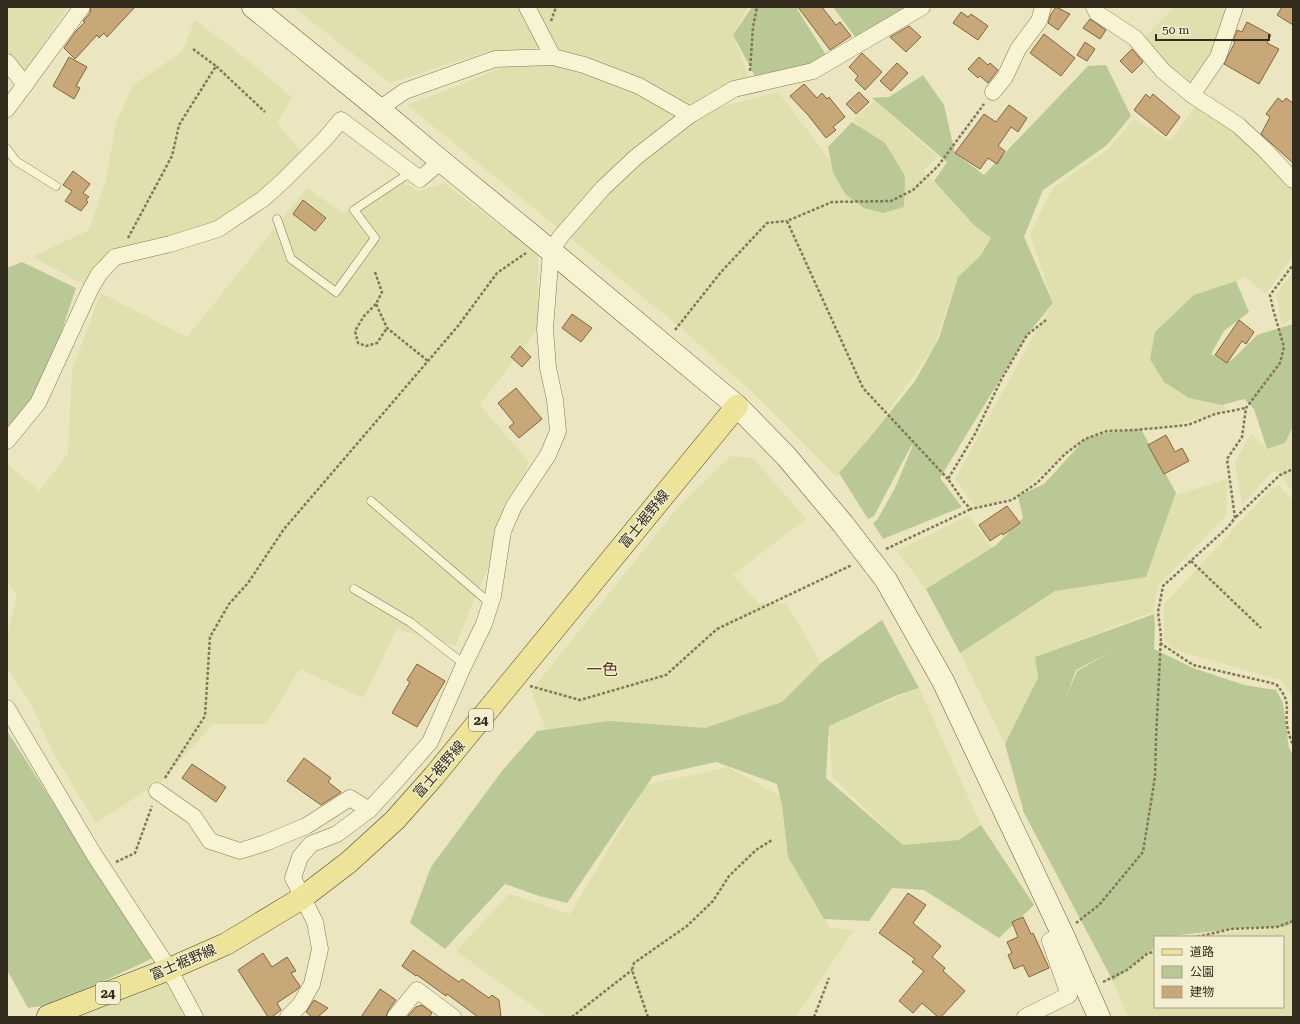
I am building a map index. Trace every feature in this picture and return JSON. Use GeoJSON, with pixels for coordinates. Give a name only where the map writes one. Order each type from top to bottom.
{"type":"FeatureCollection","features":[{"type":"Feature","properties":{"kind":"main road","name":"富士裾野線"},"geometry":{"type":"LineString","coordinates":[[48,1016],[169,969],[226,944],[302,898],[349,862],[395,820],[434,776],[737,406]]}},
{"type":"Feature","properties":{"kind":"street"},"geometry":{"type":"LineString","coordinates":[[7,109],[82,7]]}},
{"type":"Feature","properties":{"kind":"street"},"geometry":{"type":"LineString","coordinates":[[253,7],[379,109],[737,406],[786,456],[843,524],[886,580],[943,681],[1062,933],[1099,1017]]}},
{"type":"Feature","properties":{"kind":"street"},"geometry":{"type":"LineString","coordinates":[[527,7],[553,57]]}},
{"type":"Feature","properties":{"kind":"street"},"geometry":{"type":"LineString","coordinates":[[546,247],[561,236],[603,188],[636,157],[690,115],[734,89],[813,71],[922,7]]}},
{"type":"Feature","properties":{"kind":"street"},"geometry":{"type":"LineString","coordinates":[[993,92],[1005,77],[1018,48],[1039,21],[1043,7]]}},
{"type":"Feature","properties":{"kind":"street"},"geometry":{"type":"LineString","coordinates":[[1094,7],[1097,13],[1135,38],[1163,72],[1192,95],[1238,125],[1265,150],[1293,180]]}},
{"type":"Feature","properties":{"kind":"street"},"geometry":{"type":"LineString","coordinates":[[1192,95],[1218,57],[1235,7]]}},
{"type":"Feature","properties":{"kind":"street"},"geometry":{"type":"LineString","coordinates":[[379,109],[405,91],[496,60],[553,57],[584,65],[639,86],[690,115]]}},
{"type":"Feature","properties":{"kind":"street"},"geometry":{"type":"LineString","coordinates":[[7,62],[25,85]]}},
{"type":"Feature","properties":{"kind":"street"},"geometry":{"type":"LineString","coordinates":[[7,441],[38,403],[90,290],[99,274],[115,257],[170,244],[218,229],[263,199],[320,144],[341,120],[420,179],[440,161]]}},
{"type":"Feature","properties":{"kind":"street"},"geometry":{"type":"LineString","coordinates":[[288,1017],[300,1005],[312,984],[320,949],[314,922],[294,878],[300,857],[311,844],[337,834],[369,810],[430,742],[464,664],[484,624],[491,604],[503,531],[514,506],[548,455],[558,431],[555,400],[548,368],[545,329],[546,247]]}},
{"type":"Feature","properties":{"kind":"street"},"geometry":{"type":"LineString","coordinates":[[7,708],[102,868],[169,969],[195,1017]]}},
{"type":"Feature","properties":{"kind":"street"},"geometry":{"type":"LineString","coordinates":[[157,791],[194,817],[210,840],[240,851],[306,826],[350,798],[369,810]]}},
{"type":"Feature","properties":{"kind":"street"},"geometry":{"type":"LineString","coordinates":[[1025,1017],[1069,995],[1050,941],[1062,933]]}},
{"type":"Feature","properties":{"kind":"street"},"geometry":{"type":"LineString","coordinates":[[395,1017],[417,990],[453,1017]]}},
{"type":"Feature","properties":{"kind":"lane"},"geometry":{"type":"LineString","coordinates":[[7,149],[16,161],[56,186]]}},
{"type":"Feature","properties":{"kind":"lane"},"geometry":{"type":"LineString","coordinates":[[277,219],[291,259],[336,292],[376,238],[354,210],[411,172]]}},
{"type":"Feature","properties":{"kind":"lane"},"geometry":{"type":"LineString","coordinates":[[371,501],[491,604]]}},
{"type":"Feature","properties":{"kind":"lane"},"geometry":{"type":"LineString","coordinates":[[354,589],[410,622],[464,664]]}},
{"type":"Feature","properties":{"kind":"path"},"geometry":{"type":"LineString","coordinates":[[750,85],[753,27],[757,7]]}},
{"type":"Feature","properties":{"kind":"path"},"geometry":{"type":"LineString","coordinates":[[193,50],[216,66],[265,112]]}},
{"type":"Feature","properties":{"kind":"path"},"geometry":{"type":"LineString","coordinates":[[119,256],[172,156],[179,125],[216,66]]}},
{"type":"Feature","properties":{"kind":"path"},"geometry":{"type":"LineString","coordinates":[[665,346],[681,322],[721,272],[767,223],[787,221],[832,202],[891,201],[914,190],[938,166],[993,92]]}},
{"type":"Feature","properties":{"kind":"path"},"geometry":{"type":"LineString","coordinates":[[787,221],[863,388],[948,479],[964,502],[971,509]]}},
{"type":"Feature","properties":{"kind":"path"},"geometry":{"type":"LineString","coordinates":[[102,868],[135,853],[157,791],[205,716],[210,637],[229,604],[248,583],[284,528],[458,326],[497,273],[546,247]]}},
{"type":"Feature","properties":{"kind":"path"},"geometry":{"type":"LineString","coordinates":[[1235,518],[1227,459],[1242,437],[1246,408],[1280,363],[1284,347],[1272,309],[1270,295],[1293,265]]}},
{"type":"Feature","properties":{"kind":"path"},"geometry":{"type":"LineString","coordinates":[[375,272],[382,292],[376,304],[364,316],[355,331],[358,343],[366,346],[377,343],[387,328]]}},
{"type":"Feature","properties":{"kind":"path"},"geometry":{"type":"LineString","coordinates":[[376,304],[387,328],[428,361]]}},
{"type":"Feature","properties":{"kind":"path"},"geometry":{"type":"LineString","coordinates":[[948,479],[975,434],[1001,380],[1027,335],[1046,320]]}},
{"type":"Feature","properties":{"kind":"path"},"geometry":{"type":"LineString","coordinates":[[512,681],[580,700],[666,674],[717,629],[971,509],[1012,500],[1037,483],[1065,454],[1085,439],[1107,430],[1135,430],[1188,424],[1215,414],[1246,408]]}},
{"type":"Feature","properties":{"kind":"path"},"geometry":{"type":"LineString","coordinates":[[1062,933],[1098,905],[1143,852],[1155,778],[1161,636],[1158,612],[1163,586],[1228,527],[1235,518],[1280,475],[1293,469]]}},
{"type":"Feature","properties":{"kind":"path"},"geometry":{"type":"LineString","coordinates":[[1192,561],[1261,628]]}},
{"type":"Feature","properties":{"kind":"path"},"geometry":{"type":"LineString","coordinates":[[1160,643],[1193,665],[1276,684],[1282,690],[1287,702],[1287,729],[1293,745]]}},
{"type":"Feature","properties":{"kind":"path"},"geometry":{"type":"LineString","coordinates":[[648,1017],[632,970],[634,963],[687,926],[713,901],[729,876],[756,850],[772,840]]}},
{"type":"Feature","properties":{"kind":"path"},"geometry":{"type":"LineString","coordinates":[[1201,936],[1231,929],[1277,927],[1293,921]]}},
{"type":"Feature","properties":{"kind":"path"},"geometry":{"type":"LineString","coordinates":[[1087,990],[1126,970],[1147,954],[1154,951]]}},
{"type":"Feature","properties":{"kind":"path"},"geometry":{"type":"LineString","coordinates":[[572,1017],[632,970]]}},
{"type":"Feature","properties":{"kind":"path"},"geometry":{"type":"LineString","coordinates":[[814,1017],[829,978]]}},
{"type":"Feature","properties":{"kind":"green space"},"geometry":{"type":"Polygon","coordinates":[[[7,7],[68,7],[24,73],[7,51],[7,7]]]}},
{"type":"Feature","properties":{"kind":"green space"},"geometry":{"type":"Polygon","coordinates":[[[293,7],[748,7],[733,35],[750,81],[691,107],[548,47],[486,52],[390,83],[293,7]]]}},
{"type":"Feature","properties":{"kind":"green space"},"geometry":{"type":"Polygon","coordinates":[[[752,7],[799,7],[797,9],[830,61],[757,80],[733,35],[752,7]]]}},
{"type":"Feature","properties":{"kind":"green space"},"geometry":{"type":"Polygon","coordinates":[[[833,7],[912,7],[856,38],[833,7]]]}},
{"type":"Feature","properties":{"kind":"green space"},"geometry":{"type":"Polygon","coordinates":[[[1174,7],[1229,7],[1213,53],[1190,83],[1166,68],[1144,38],[1174,7]]]}},
{"type":"Feature","properties":{"kind":"green space"},"geometry":{"type":"Polygon","coordinates":[[[195,20],[234,49],[292,97],[277,123],[302,152],[263,194],[227,223],[119,256],[87,286],[32,257],[89,230],[106,180],[116,123],[133,85],[182,52],[195,20]]]}},
{"type":"Feature","properties":{"kind":"green space"},"geometry":{"type":"Polygon","coordinates":[[[527,57],[627,81],[690,115],[778,92],[831,161],[845,194],[905,176],[853,119],[875,101],[938,157],[923,171],[992,238],[981,255],[958,277],[934,346],[875,431],[836,477],[770,409],[688,334],[407,105],[527,57]]]}},
{"type":"Feature","properties":{"kind":"green space"},"geometry":{"type":"Polygon","coordinates":[[[1106,65],[1131,116],[1107,145],[1043,190],[1024,237],[1053,303],[1027,335],[940,478],[962,507],[883,539],[873,523],[877,520],[895,488],[913,445],[911,446],[874,516],[868,519],[839,473],[915,381],[939,338],[958,277],[981,255],[991,238],[974,225],[934,181],[947,162],[872,98],[889,97],[923,75],[944,105],[955,153],[984,175],[1088,66],[1106,65]]]}},
{"type":"Feature","properties":{"kind":"green space"},"geometry":{"type":"Polygon","coordinates":[[[1197,105],[1244,137],[1293,190],[1293,256],[1266,294],[1244,276],[1236,281],[1194,295],[1189,398],[1222,405],[1228,409],[1210,416],[1165,427],[1095,435],[1070,449],[1018,496],[976,508],[955,479],[1031,340],[1053,303],[1030,234],[1052,189],[1108,149],[1134,119],[1170,141],[1197,105]]]}},
{"type":"Feature","properties":{"kind":"green space"},"geometry":{"type":"Polygon","coordinates":[[[852,122],[885,143],[905,176],[904,207],[883,213],[864,208],[845,194],[833,172],[828,147],[852,122]]]}},
{"type":"Feature","properties":{"kind":"green space"},"geometry":{"type":"Polygon","coordinates":[[[395,178],[419,191],[444,183],[538,254],[539,327],[480,405],[529,462],[508,520],[455,646],[397,629],[363,698],[300,669],[266,724],[213,724],[163,780],[96,823],[53,753],[31,704],[7,668],[7,635],[17,594],[7,582],[7,463],[39,491],[68,454],[72,370],[101,293],[187,337],[307,188],[343,213],[395,178]]]}},
{"type":"Feature","properties":{"kind":"green space"},"geometry":{"type":"Polygon","coordinates":[[[22,262],[76,288],[38,403],[7,441],[7,268],[22,262]]]}},
{"type":"Feature","properties":{"kind":"green space"},"geometry":{"type":"Polygon","coordinates":[[[1293,272],[1293,318],[1282,324],[1276,295],[1293,272]]]}},
{"type":"Feature","properties":{"kind":"green space"},"geometry":{"type":"Polygon","coordinates":[[[1236,281],[1249,312],[1224,331],[1211,354],[1227,363],[1257,335],[1293,324],[1293,426],[1285,443],[1267,449],[1254,409],[1244,399],[1222,405],[1189,398],[1164,382],[1150,359],[1155,332],[1194,295],[1236,281]]]}},
{"type":"Feature","properties":{"kind":"green space"},"geometry":{"type":"Polygon","coordinates":[[[1293,427],[1293,491],[1283,479],[1282,473],[1273,471],[1242,505],[1235,462],[1251,434],[1267,449],[1285,443],[1293,427]]]}},
{"type":"Feature","properties":{"kind":"green space"},"geometry":{"type":"Polygon","coordinates":[[[1141,429],[1176,493],[1146,577],[1055,591],[960,653],[926,589],[995,546],[1023,518],[1018,496],[1044,484],[1085,439],[1107,433],[1141,429]]]}},
{"type":"Feature","properties":{"kind":"green space"},"geometry":{"type":"Polygon","coordinates":[[[731,456],[753,458],[806,519],[733,575],[758,603],[786,603],[821,663],[782,702],[705,728],[546,730],[531,691],[678,507],[731,456]]]}},
{"type":"Feature","properties":{"kind":"green space"},"geometry":{"type":"Polygon","coordinates":[[[1228,479],[1226,515],[1158,586],[1153,612],[1035,657],[1038,680],[1005,744],[960,653],[1067,577],[1146,577],[1176,495],[1228,479]]]}},
{"type":"Feature","properties":{"kind":"green space"},"geometry":{"type":"Polygon","coordinates":[[[1279,485],[1293,501],[1293,708],[1291,695],[1281,680],[1175,650],[1164,640],[1164,604],[1272,488],[1279,485]]]}},
{"type":"Feature","properties":{"kind":"green space"},"geometry":{"type":"Polygon","coordinates":[[[969,515],[992,548],[926,589],[897,551],[969,515]]]}},
{"type":"Feature","properties":{"kind":"green space"},"geometry":{"type":"Polygon","coordinates":[[[1154,614],[1154,649],[1193,668],[1244,685],[1276,690],[1283,703],[1289,748],[1293,755],[1293,923],[1284,927],[1244,928],[1170,936],[1154,936],[1154,948],[1113,981],[1023,811],[1005,744],[1038,678],[1035,657],[1154,614]],[[1113,651],[1076,670],[1065,700],[1077,671],[1113,651]]]}},
{"type":"Feature","properties":{"kind":"green space"},"geometry":{"type":"Polygon","coordinates":[[[882,620],[919,688],[895,696],[829,726],[826,778],[903,845],[959,840],[981,825],[1034,905],[999,938],[924,890],[892,888],[869,921],[824,919],[788,857],[782,806],[777,784],[716,762],[653,776],[567,903],[539,896],[505,884],[445,949],[410,923],[431,867],[502,771],[537,731],[609,721],[705,728],[782,702],[821,663],[882,620]]]}},
{"type":"Feature","properties":{"kind":"green space"},"geometry":{"type":"Polygon","coordinates":[[[919,688],[981,825],[964,845],[903,845],[832,777],[829,726],[919,688]]]}},
{"type":"Feature","properties":{"kind":"green space"},"geometry":{"type":"Polygon","coordinates":[[[7,731],[153,958],[55,1004],[28,1008],[7,970],[7,731]]]}},
{"type":"Feature","properties":{"kind":"green space"},"geometry":{"type":"Polygon","coordinates":[[[728,767],[780,796],[788,857],[830,928],[854,930],[796,1017],[548,1017],[456,951],[509,894],[570,914],[646,785],[728,767]]]}},
{"type":"Feature","properties":{"kind":"green space"},"geometry":{"type":"Polygon","coordinates":[[[1293,923],[1293,1017],[1128,1017],[1113,981],[1154,948],[1154,1008],[1284,1008],[1284,936],[1170,936],[1281,928],[1293,923]]]}},
{"type":"Feature","properties":{"kind":"green space"},"geometry":{"type":"Polygon","coordinates":[[[167,978],[188,1017],[68,1017],[167,978]]]}},
{"type":"Feature","properties":{"kind":"building"},"geometry":{"type":"Polygon","coordinates":[[[91,7],[135,7],[107,37],[104,33],[99,38],[97,35],[75,59],[64,48],[76,31],[85,22],[83,21],[90,13],[91,7]]]}},
{"type":"Feature","properties":{"kind":"building"},"geometry":{"type":"Polygon","coordinates":[[[798,7],[822,7],[836,25],[840,22],[851,36],[830,50],[798,7]]]}},
{"type":"Feature","properties":{"kind":"building"},"geometry":{"type":"Polygon","coordinates":[[[1056,7],[1070,14],[1058,30],[1048,23],[1051,14],[1056,7]]]}},
{"type":"Feature","properties":{"kind":"building"},"geometry":{"type":"Polygon","coordinates":[[[1282,7],[1293,7],[1293,25],[1277,15],[1282,7]]]}},
{"type":"Feature","properties":{"kind":"building"},"geometry":{"type":"Polygon","coordinates":[[[961,12],[968,17],[971,14],[988,26],[978,40],[953,23],[961,12]]]}},
{"type":"Feature","properties":{"kind":"building"},"geometry":{"type":"Polygon","coordinates":[[[1090,19],[1106,30],[1100,39],[1083,28],[1090,19]]]}},
{"type":"Feature","properties":{"kind":"building"},"geometry":{"type":"Polygon","coordinates":[[[1247,22],[1271,35],[1267,43],[1279,49],[1259,84],[1224,64],[1235,42],[1233,41],[1237,30],[1242,32],[1247,22]]]}},
{"type":"Feature","properties":{"kind":"building"},"geometry":{"type":"Polygon","coordinates":[[[909,26],[921,37],[906,52],[890,37],[909,26]]]}},
{"type":"Feature","properties":{"kind":"building"},"geometry":{"type":"Polygon","coordinates":[[[1044,34],[1075,58],[1061,76],[1030,53],[1044,34]]]}},
{"type":"Feature","properties":{"kind":"building"},"geometry":{"type":"Polygon","coordinates":[[[1085,42],[1095,49],[1087,61],[1077,55],[1085,42]]]}},
{"type":"Feature","properties":{"kind":"building"},"geometry":{"type":"Polygon","coordinates":[[[1132,49],[1143,62],[1132,73],[1120,61],[1132,49]]]}},
{"type":"Feature","properties":{"kind":"building"},"geometry":{"type":"Polygon","coordinates":[[[862,53],[882,72],[865,90],[855,80],[858,76],[849,67],[862,53]]]}},
{"type":"Feature","properties":{"kind":"building"},"geometry":{"type":"Polygon","coordinates":[[[69,57],[87,67],[76,86],[80,88],[74,99],[53,86],[69,57]]]}},
{"type":"Feature","properties":{"kind":"building"},"geometry":{"type":"Polygon","coordinates":[[[979,57],[988,65],[990,63],[998,70],[988,83],[980,76],[978,78],[968,69],[979,57]]]}},
{"type":"Feature","properties":{"kind":"building"},"geometry":{"type":"Polygon","coordinates":[[[897,63],[908,73],[891,91],[880,81],[897,63]]]}},
{"type":"Feature","properties":{"kind":"building"},"geometry":{"type":"Polygon","coordinates":[[[804,84],[817,98],[822,93],[827,99],[829,97],[845,117],[833,127],[836,130],[826,138],[808,115],[790,96],[804,84]]]}},
{"type":"Feature","properties":{"kind":"building"},"geometry":{"type":"Polygon","coordinates":[[[859,92],[869,102],[856,114],[846,104],[859,92]]]}},
{"type":"Feature","properties":{"kind":"building"},"geometry":{"type":"Polygon","coordinates":[[[1146,94],[1150,98],[1153,94],[1180,117],[1166,136],[1134,110],[1146,94]]]}},
{"type":"Feature","properties":{"kind":"building"},"geometry":{"type":"Polygon","coordinates":[[[1278,98],[1283,102],[1286,98],[1293,103],[1293,163],[1261,134],[1270,117],[1266,114],[1278,98]]]}},
{"type":"Feature","properties":{"kind":"building"},"geometry":{"type":"Polygon","coordinates":[[[1009,105],[1027,118],[1018,132],[1011,127],[998,146],[1005,151],[997,164],[988,158],[980,169],[955,153],[984,114],[996,122],[1009,105]]]}},
{"type":"Feature","properties":{"kind":"building"},"geometry":{"type":"Polygon","coordinates":[[[73,171],[90,184],[83,193],[89,197],[86,200],[88,202],[81,211],[65,201],[72,191],[63,185],[73,171]]]}},
{"type":"Feature","properties":{"kind":"building"},"geometry":{"type":"Polygon","coordinates":[[[303,200],[326,218],[315,231],[293,214],[303,200]]]}},
{"type":"Feature","properties":{"kind":"building"},"geometry":{"type":"Polygon","coordinates":[[[572,314],[592,328],[581,342],[562,328],[572,314]]]}},
{"type":"Feature","properties":{"kind":"building"},"geometry":{"type":"Polygon","coordinates":[[[1239,320],[1254,332],[1246,344],[1242,341],[1227,363],[1215,355],[1239,320]]]}},
{"type":"Feature","properties":{"kind":"building"},"geometry":{"type":"Polygon","coordinates":[[[520,346],[531,357],[522,367],[511,357],[520,346]]]}},
{"type":"Feature","properties":{"kind":"building"},"geometry":{"type":"Polygon","coordinates":[[[516,388],[542,419],[519,438],[509,427],[514,423],[498,403],[516,388]]]}},
{"type":"Feature","properties":{"kind":"building"},"geometry":{"type":"Polygon","coordinates":[[[1166,435],[1175,452],[1182,448],[1189,461],[1164,474],[1148,445],[1166,435]]]}},
{"type":"Feature","properties":{"kind":"building"},"geometry":{"type":"Polygon","coordinates":[[[1007,506],[1020,523],[1003,535],[1002,533],[990,541],[979,525],[1007,506]]]}},
{"type":"Feature","properties":{"kind":"building"},"geometry":{"type":"Polygon","coordinates":[[[417,664],[445,681],[417,727],[392,713],[410,682],[407,680],[417,664]]]}},
{"type":"Feature","properties":{"kind":"building"},"geometry":{"type":"Polygon","coordinates":[[[304,758],[331,778],[328,782],[341,792],[321,805],[287,781],[304,758]]]}},
{"type":"Feature","properties":{"kind":"building"},"geometry":{"type":"Polygon","coordinates":[[[192,764],[226,787],[216,802],[182,778],[192,764]]]}},
{"type":"Feature","properties":{"kind":"building"},"geometry":{"type":"Polygon","coordinates":[[[908,893],[926,905],[913,923],[941,946],[932,957],[945,968],[943,971],[965,991],[941,1017],[938,1017],[922,1003],[913,1013],[899,1001],[924,971],[912,962],[915,959],[879,933],[908,893]]]}},
{"type":"Feature","properties":{"kind":"building"},"geometry":{"type":"Polygon","coordinates":[[[1023,917],[1031,934],[1033,933],[1049,968],[1029,977],[1023,965],[1014,969],[1008,955],[1012,953],[1007,942],[1018,937],[1012,922],[1023,917]]]}},
{"type":"Feature","properties":{"kind":"building"},"geometry":{"type":"Polygon","coordinates":[[[413,950],[459,982],[462,979],[489,998],[492,995],[499,1000],[501,1017],[478,1017],[447,994],[446,996],[402,966],[413,950]]]}},
{"type":"Feature","properties":{"kind":"building"},"geometry":{"type":"Polygon","coordinates":[[[263,953],[272,967],[287,957],[296,971],[291,973],[300,986],[298,989],[277,1003],[281,1010],[272,1017],[268,1017],[238,970],[263,953]]]}},
{"type":"Feature","properties":{"kind":"building"},"geometry":{"type":"Polygon","coordinates":[[[380,989],[396,1000],[388,1011],[386,1017],[361,1017],[380,989]]]}},
{"type":"Feature","properties":{"kind":"building"},"geometry":{"type":"Polygon","coordinates":[[[314,1000],[328,1008],[318,1017],[312,1017],[306,1012],[314,1000]]]}},
{"type":"Feature","properties":{"kind":"building"},"geometry":{"type":"Polygon","coordinates":[[[422,1005],[432,1013],[429,1017],[407,1017],[416,1007],[422,1005]]]}},
{"type":"Feature","properties":{"kind":"district","name":"一色"},"geometry":{"type":"Point","coordinates":[602,669]}}]}
